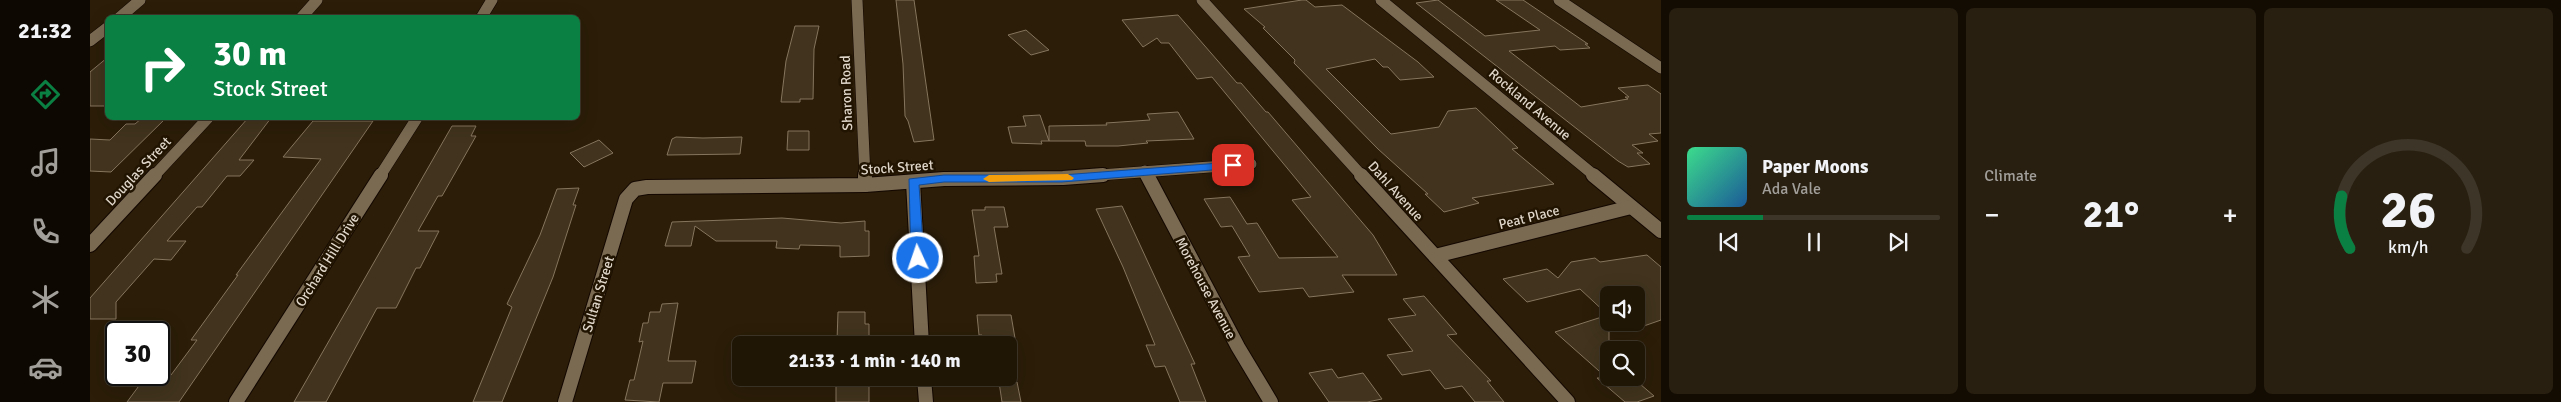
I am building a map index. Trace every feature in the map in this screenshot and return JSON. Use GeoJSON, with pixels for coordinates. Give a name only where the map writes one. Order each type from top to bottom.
{"type":"FeatureCollection","features":[{"type":"Feature","properties":{"kind":"street"},"geometry":{"type":"LineString","coordinates":[[122,15],[140,0]]}},
{"type":"Feature","properties":{"kind":"street"},"geometry":{"type":"LineString","coordinates":[[304,15],[317,0]]}},
{"type":"Feature","properties":{"kind":"street"},"geometry":{"type":"LineString","coordinates":[[483,15],[492,0]]}},
{"type":"Feature","properties":{"kind":"street","name":"Sharon Road"},"geometry":{"type":"LineString","coordinates":[[857,0],[864,185]]}},
{"type":"Feature","properties":{"kind":"street","name":"Dahl Avenue"},"geometry":{"type":"LineString","coordinates":[[1202,0],[1568,402]]}},
{"type":"Feature","properties":{"kind":"street","name":"Rockland Avenue"},"geometry":{"type":"LineString","coordinates":[[1380,0],[1661,232]]}},
{"type":"Feature","properties":{"kind":"street"},"geometry":{"type":"LineString","coordinates":[[1559,0],[1661,68]]}},
{"type":"Feature","properties":{"kind":"street"},"geometry":{"type":"LineString","coordinates":[[90,41],[105,28]]}},
{"type":"Feature","properties":{"kind":"street","name":"Douglas Street"},"geometry":{"type":"LineString","coordinates":[[90,246],[206,120]]}},
{"type":"Feature","properties":{"kind":"street","name":"Orchard Hill Drive"},"geometry":{"type":"LineString","coordinates":[[236,402],[416,120]]}},
{"type":"Feature","properties":{"kind":"street","name":"Stock Street"},"geometry":{"type":"LineString","coordinates":[[635,189],[656,186],[864,185],[944,179],[1062,178],[1251,164]]}},
{"type":"Feature","properties":{"kind":"street","name":"Morehouse Avenue"},"geometry":{"type":"LineString","coordinates":[[1145,171],[1238,347],[1271,402]]}},
{"type":"Feature","properties":{"kind":"street"},"geometry":{"type":"LineString","coordinates":[[913,182],[922,336]]}},
{"type":"Feature","properties":{"kind":"street","name":"Sultan Street"},"geometry":{"type":"LineString","coordinates":[[565,402],[626,200],[629,192],[635,189]]}},
{"type":"Feature","properties":{"kind":"street","name":"Peat Place"},"geometry":{"type":"LineString","coordinates":[[1435,256],[1631,206]]}},
{"type":"Feature","properties":{"kind":"street"},"geometry":{"type":"LineString","coordinates":[[925,386],[926,402]]}},
{"type":"Feature","properties":{"kind":"building"},"geometry":{"type":"Polygon","coordinates":[[[896,0],[914,0],[934,140],[914,142],[905,116],[903,64],[896,0]]]}},
{"type":"Feature","properties":{"kind":"building"},"geometry":{"type":"Polygon","coordinates":[[[1306,0],[1315,7],[1342,5],[1418,62],[1434,77],[1400,80],[1388,67],[1383,67],[1375,59],[1326,69],[1391,134],[1439,127],[1448,111],[1476,108],[1518,148],[1512,149],[1554,184],[1472,198],[1479,203],[1444,212],[1425,194],[1428,194],[1378,149],[1294,63],[1295,60],[1263,28],[1265,27],[1244,9],[1306,0]]]}},
{"type":"Feature","properties":{"kind":"building"},"geometry":{"type":"Polygon","coordinates":[[[1438,0],[1485,36],[1540,30],[1496,0],[1523,0],[1588,44],[1585,44],[1590,48],[1560,50],[1555,46],[1509,51],[1581,107],[1628,99],[1625,97],[1629,97],[1618,88],[1648,85],[1661,94],[1661,133],[1649,134],[1658,141],[1632,145],[1643,153],[1637,153],[1650,164],[1628,167],[1618,161],[1416,3],[1438,0]]]}},
{"type":"Feature","properties":{"kind":"building"},"geometry":{"type":"Polygon","coordinates":[[[1178,15],[1237,83],[1241,83],[1268,112],[1373,235],[1397,275],[1342,275],[1354,292],[1309,297],[1303,288],[1259,292],[1238,257],[1250,256],[1232,226],[1221,227],[1204,199],[1230,197],[1247,224],[1257,223],[1279,258],[1338,257],[1292,200],[1311,197],[1212,77],[1197,79],[1169,43],[1161,43],[1157,38],[1143,47],[1122,20],[1178,15]]]}},
{"type":"Feature","properties":{"kind":"building"},"geometry":{"type":"Polygon","coordinates":[[[795,26],[819,26],[814,49],[813,99],[800,99],[800,102],[781,102],[786,61],[795,26]]]}},
{"type":"Feature","properties":{"kind":"building"},"geometry":{"type":"Polygon","coordinates":[[[1026,30],[1049,50],[1031,55],[1008,35],[1026,30]]]}},
{"type":"Feature","properties":{"kind":"building"},"geometry":{"type":"Polygon","coordinates":[[[105,60],[105,106],[90,106],[90,72],[105,60]]]}},
{"type":"Feature","properties":{"kind":"building"},"geometry":{"type":"Polygon","coordinates":[[[1178,112],[1194,139],[1146,141],[1148,143],[1118,146],[1086,146],[1085,141],[1049,141],[1049,126],[1107,125],[1106,123],[1150,120],[1147,114],[1178,112]]]}},
{"type":"Feature","properties":{"kind":"building"},"geometry":{"type":"Polygon","coordinates":[[[1040,115],[1049,141],[1041,141],[1042,144],[1012,143],[1008,127],[1026,126],[1023,116],[1040,115]]]}},
{"type":"Feature","properties":{"kind":"building"},"geometry":{"type":"Polygon","coordinates":[[[140,120],[164,120],[111,172],[90,171],[90,139],[110,140],[126,124],[135,124],[140,120]]]}},
{"type":"Feature","properties":{"kind":"building"},"geometry":{"type":"Polygon","coordinates":[[[246,120],[269,120],[239,160],[254,160],[240,176],[227,176],[202,207],[197,207],[167,241],[186,241],[171,260],[154,259],[116,302],[116,319],[90,319],[90,298],[246,120]]]}},
{"type":"Feature","properties":{"kind":"building"},"geometry":{"type":"Polygon","coordinates":[[[313,121],[373,121],[179,402],[127,402],[139,386],[170,386],[170,375],[197,340],[191,340],[321,159],[283,157],[313,121]]]}},
{"type":"Feature","properties":{"kind":"building"},"geometry":{"type":"Polygon","coordinates":[[[452,126],[476,126],[471,136],[476,136],[442,196],[438,196],[418,231],[439,231],[420,268],[416,268],[396,308],[377,308],[326,402],[294,402],[452,126]]]}},
{"type":"Feature","properties":{"kind":"building"},"geometry":{"type":"Polygon","coordinates":[[[788,131],[809,131],[809,150],[787,150],[788,131]]]}},
{"type":"Feature","properties":{"kind":"building"},"geometry":{"type":"Polygon","coordinates":[[[676,137],[742,137],[740,154],[667,155],[672,139],[676,137]]]}},
{"type":"Feature","properties":{"kind":"building"},"geometry":{"type":"Polygon","coordinates":[[[599,140],[613,153],[584,167],[570,153],[599,140]]]}},
{"type":"Feature","properties":{"kind":"building"},"geometry":{"type":"Polygon","coordinates":[[[579,188],[573,205],[576,205],[553,277],[502,402],[473,402],[512,307],[507,304],[540,235],[557,189],[579,188]]]}},
{"type":"Feature","properties":{"kind":"building"},"geometry":{"type":"Polygon","coordinates":[[[1122,206],[1195,364],[1191,364],[1206,402],[1180,402],[1165,366],[1155,367],[1146,345],[1155,345],[1123,267],[1096,209],[1122,206]]]}},
{"type":"Feature","properties":{"kind":"building"},"geometry":{"type":"Polygon","coordinates":[[[985,207],[1004,207],[1008,227],[994,227],[1002,274],[996,274],[997,282],[976,283],[974,256],[979,256],[972,210],[985,210],[985,207]]]}},
{"type":"Feature","properties":{"kind":"building"},"geometry":{"type":"Polygon","coordinates":[[[782,218],[841,223],[865,221],[865,231],[869,231],[869,256],[840,257],[840,246],[800,245],[799,249],[776,248],[777,241],[716,241],[695,226],[691,246],[665,246],[672,222],[782,218]]]}},
{"type":"Feature","properties":{"kind":"building"},"geometry":{"type":"Polygon","coordinates":[[[1647,255],[1661,267],[1661,320],[1645,326],[1645,286],[1600,286],[1600,308],[1580,289],[1527,302],[1503,279],[1547,269],[1558,278],[1571,262],[1595,258],[1600,262],[1647,255]]]}},
{"type":"Feature","properties":{"kind":"building"},"geometry":{"type":"Polygon","coordinates":[[[1424,296],[1457,334],[1447,335],[1491,381],[1487,381],[1504,402],[1475,402],[1462,386],[1445,389],[1430,370],[1402,375],[1387,355],[1413,351],[1388,319],[1416,315],[1403,299],[1424,296]]]}},
{"type":"Feature","properties":{"kind":"building"},"geometry":{"type":"Polygon","coordinates":[[[678,303],[668,361],[696,361],[692,383],[663,383],[659,402],[625,400],[630,380],[634,380],[643,341],[639,342],[643,323],[648,323],[650,312],[660,312],[662,304],[678,303]]]}},
{"type":"Feature","properties":{"kind":"building"},"geometry":{"type":"Polygon","coordinates":[[[838,312],[865,312],[865,324],[869,324],[869,336],[837,336],[838,312]]]}},
{"type":"Feature","properties":{"kind":"building"},"geometry":{"type":"Polygon","coordinates":[[[977,315],[1011,315],[1015,336],[979,335],[977,315]]]}},
{"type":"Feature","properties":{"kind":"building"},"geometry":{"type":"Polygon","coordinates":[[[1600,318],[1600,331],[1609,331],[1609,341],[1600,341],[1600,372],[1555,332],[1600,318]]]}},
{"type":"Feature","properties":{"kind":"building"},"geometry":{"type":"Polygon","coordinates":[[[1332,369],[1338,378],[1363,373],[1382,399],[1367,402],[1329,402],[1309,373],[1332,369]]]}},
{"type":"Feature","properties":{"kind":"building"},"geometry":{"type":"Polygon","coordinates":[[[1017,382],[1021,402],[1002,402],[1000,386],[1017,386],[1017,382]]]}},
{"type":"Feature","properties":{"kind":"building"},"geometry":{"type":"Polygon","coordinates":[[[836,386],[869,386],[869,402],[836,402],[836,386]]]}},
{"type":"Feature","properties":{"kind":"building"},"geometry":{"type":"Polygon","coordinates":[[[1606,386],[1642,386],[1654,396],[1637,402],[1625,402],[1606,386]]]}},
{"type":"Feature","properties":{"kind":"slow traffic"},"geometry":{"type":"LineString","coordinates":[[989,179],[1068,178]]}},
{"type":"Feature","properties":{"kind":"route"},"geometry":{"type":"LineString","coordinates":[[918,258],[913,182],[944,179],[1062,178],[1233,165]]}}]}
